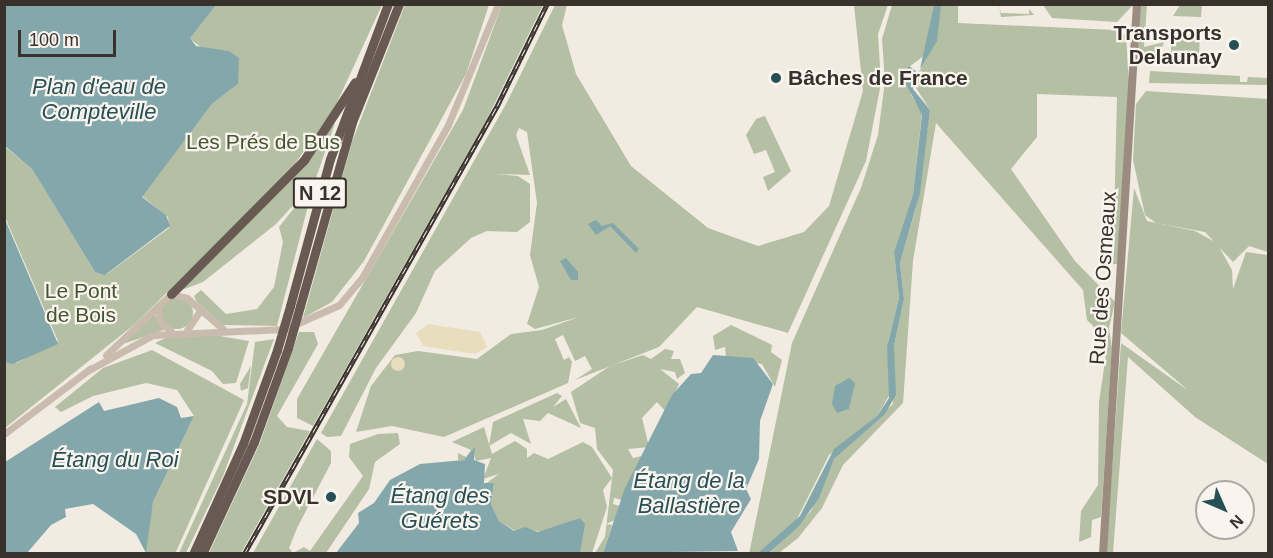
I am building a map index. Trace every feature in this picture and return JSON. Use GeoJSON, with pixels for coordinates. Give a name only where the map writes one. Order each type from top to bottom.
{"type":"FeatureCollection","features":[{"type":"Feature","properties":{"kind":"highway","name":"N 12"},"geometry":{"type":"LineString","coordinates":[[202,554],[252,448],[288,348],[295,306],[357,81],[388,4]]}},
{"type":"Feature","properties":{"kind":"highway","name":"N 12"},"geometry":{"type":"LineString","coordinates":[[193,554],[243,444],[295,306],[352,122],[399,4]]}},
{"type":"Feature","properties":{"kind":"highway"},"geometry":{"type":"LineString","coordinates":[[171,294],[304,160],[357,81]]}},
{"type":"Feature","properties":{"kind":"main road","name":"Rue des Osmeaux"},"geometry":{"type":"LineString","coordinates":[[1103,554],[1137,4]]}},
{"type":"Feature","properties":{"kind":"street"},"geometry":{"type":"LineString","coordinates":[[4,434],[89,370],[136,341],[172,331],[229,331],[297,326],[326,315],[347,298],[448,125],[481,53],[495,4]]}},
{"type":"Feature","properties":{"kind":"street"},"geometry":{"type":"LineString","coordinates":[[89,370],[171,294],[187,298],[199,312],[229,331]]}},
{"type":"Feature","properties":{"kind":"street"},"geometry":{"type":"LineString","coordinates":[[158,306],[158,320],[172,331]]}},
{"type":"Feature","properties":{"kind":"street"},"geometry":{"type":"LineString","coordinates":[[187,330],[199,312]]}},
{"type":"Feature","properties":{"kind":"green space"},"geometry":{"type":"Polygon","coordinates":[[[999,4],[1001,13],[1029,14],[1029,9],[1034,15],[1001,17],[999,4]]]}},
{"type":"Feature","properties":{"kind":"green space"},"geometry":{"type":"Polygon","coordinates":[[[216,5],[382,5],[334,109],[289,172],[135,324],[5,428],[5,362],[17,363],[58,341],[5,217],[4,146],[32,169],[95,272],[107,274],[169,228],[168,217],[142,196],[212,104],[238,84],[229,51],[202,48],[189,38],[216,5]]]}},
{"type":"Feature","properties":{"kind":"green space"},"geometry":{"type":"Polygon","coordinates":[[[405,5],[489,5],[466,74],[364,261],[332,302],[303,318],[352,142],[405,5]]]}},
{"type":"Feature","properties":{"kind":"green space"},"geometry":{"type":"Polygon","coordinates":[[[502,5],[543,5],[487,119],[313,426],[297,418],[297,399],[463,110],[502,5]]]}},
{"type":"Feature","properties":{"kind":"green space"},"geometry":{"type":"Polygon","coordinates":[[[555,5],[567,5],[562,25],[576,74],[631,166],[708,228],[758,246],[804,232],[829,206],[863,91],[854,5],[888,5],[878,34],[881,83],[866,161],[788,333],[697,307],[659,347],[575,380],[592,369],[585,356],[575,361],[563,335],[555,339],[564,360],[569,357],[572,362],[568,383],[444,437],[392,426],[356,432],[371,386],[395,355],[418,351],[477,359],[511,334],[542,330],[579,317],[535,329],[527,324],[539,287],[530,255],[537,203],[527,132],[519,128],[516,135],[530,175],[495,174],[518,176],[530,184],[530,222],[517,232],[487,231],[471,238],[435,271],[416,313],[376,368],[341,436],[327,437],[321,433],[506,104],[555,5]]]}},
{"type":"Feature","properties":{"kind":"green space"},"geometry":{"type":"Polygon","coordinates":[[[892,5],[934,5],[925,55],[909,67],[911,95],[922,113],[913,194],[894,252],[899,298],[888,341],[890,394],[877,416],[829,455],[795,523],[758,553],[749,554],[792,343],[861,188],[878,135],[885,81],[882,39],[892,5]]]}},
{"type":"Feature","properties":{"kind":"green space"},"geometry":{"type":"Polygon","coordinates":[[[941,5],[958,5],[958,23],[1115,30],[1126,35],[1129,85],[1119,264],[1113,264],[1117,97],[1037,94],[1037,137],[1011,169],[1075,261],[1115,302],[1109,328],[1112,348],[1101,517],[1092,520],[1091,537],[1079,542],[1081,511],[1098,485],[1099,402],[1108,341],[1087,320],[1083,290],[936,123],[913,261],[903,403],[843,465],[822,508],[798,538],[779,553],[769,554],[811,511],[834,459],[893,404],[894,346],[904,299],[900,263],[916,208],[930,110],[911,80],[921,69],[941,5]]]}},
{"type":"Feature","properties":{"kind":"green space"},"geometry":{"type":"Polygon","coordinates":[[[1043,5],[1133,5],[1117,22],[1052,18],[1043,5]]]}},
{"type":"Feature","properties":{"kind":"green space"},"geometry":{"type":"Polygon","coordinates":[[[1140,5],[1147,5],[1144,47],[1164,42],[1161,50],[1148,56],[1138,50],[1140,5]]]}},
{"type":"Feature","properties":{"kind":"green space"},"geometry":{"type":"Polygon","coordinates":[[[1180,5],[1202,5],[1201,17],[1173,16],[1180,5]]]}},
{"type":"Feature","properties":{"kind":"green space"},"geometry":{"type":"Polygon","coordinates":[[[1193,32],[1200,34],[1199,57],[1171,55],[1171,43],[1193,32]]]}},
{"type":"Feature","properties":{"kind":"green space"},"geometry":{"type":"Polygon","coordinates":[[[1150,71],[1240,76],[1240,82],[1247,82],[1248,77],[1268,78],[1268,85],[1149,83],[1150,71]]]}},
{"type":"Feature","properties":{"kind":"green space"},"geometry":{"type":"Polygon","coordinates":[[[1146,91],[1268,99],[1268,252],[1249,246],[1233,262],[1205,232],[1156,223],[1145,215],[1133,160],[1136,104],[1146,91]]]}},
{"type":"Feature","properties":{"kind":"green space"},"geometry":{"type":"Polygon","coordinates":[[[765,116],[791,171],[768,191],[763,177],[775,172],[766,150],[754,154],[746,135],[756,119],[765,116]]]}},
{"type":"Feature","properties":{"kind":"green space"},"geometry":{"type":"Polygon","coordinates":[[[335,123],[315,181],[276,224],[203,282],[179,291],[335,123]]]}},
{"type":"Feature","properties":{"kind":"green space"},"geometry":{"type":"Polygon","coordinates":[[[1134,188],[1147,221],[1195,231],[1217,243],[1232,270],[1233,289],[1246,252],[1268,255],[1268,464],[1195,417],[1128,357],[1113,553],[1106,554],[1121,343],[1189,391],[1121,333],[1134,188]]]}},
{"type":"Feature","properties":{"kind":"green space"},"geometry":{"type":"Polygon","coordinates":[[[309,202],[277,326],[223,325],[197,302],[194,296],[201,290],[226,314],[257,309],[274,287],[283,242],[279,227],[298,203],[309,202]]]}},
{"type":"Feature","properties":{"kind":"green space"},"geometry":{"type":"Polygon","coordinates":[[[177,297],[188,302],[193,313],[188,324],[177,329],[166,324],[161,313],[166,302],[177,297]]]}},
{"type":"Feature","properties":{"kind":"green space"},"geometry":{"type":"Polygon","coordinates":[[[154,313],[164,330],[120,345],[154,313]]]}},
{"type":"Feature","properties":{"kind":"green space"},"geometry":{"type":"Polygon","coordinates":[[[731,325],[772,345],[771,352],[782,360],[775,387],[762,364],[726,358],[725,347],[715,350],[713,336],[731,325]]]}},
{"type":"Feature","properties":{"kind":"green space"},"geometry":{"type":"Polygon","coordinates":[[[299,332],[314,332],[318,344],[277,416],[287,427],[310,431],[241,553],[209,553],[260,443],[299,332]]]}},
{"type":"Feature","properties":{"kind":"green space"},"geometry":{"type":"Polygon","coordinates":[[[208,334],[249,341],[236,383],[223,384],[212,371],[155,343],[168,337],[208,334]]]}},
{"type":"Feature","properties":{"kind":"green space"},"geometry":{"type":"Polygon","coordinates":[[[274,339],[223,476],[186,553],[179,553],[247,404],[255,342],[274,339]]]}},
{"type":"Feature","properties":{"kind":"green space"},"geometry":{"type":"Polygon","coordinates":[[[665,349],[674,351],[671,359],[680,359],[685,373],[677,379],[675,372],[660,369],[679,384],[666,412],[657,402],[642,418],[649,447],[628,449],[633,458],[646,455],[622,500],[614,498],[613,504],[620,506],[615,520],[607,524],[613,470],[597,449],[595,428],[580,423],[571,392],[610,366],[643,355],[651,359],[665,349]]]}},
{"type":"Feature","properties":{"kind":"green space"},"geometry":{"type":"Polygon","coordinates":[[[152,350],[244,400],[175,554],[146,553],[145,544],[153,502],[194,416],[177,390],[146,383],[93,396],[61,412],[55,407],[103,368],[152,350]]]}},
{"type":"Feature","properties":{"kind":"green space"},"geometry":{"type":"Polygon","coordinates":[[[251,366],[248,388],[241,391],[240,384],[251,366]]]}},
{"type":"Feature","properties":{"kind":"green space"},"geometry":{"type":"Polygon","coordinates":[[[557,393],[562,396],[553,407],[566,399],[581,428],[548,413],[540,421],[523,419],[531,444],[511,433],[489,446],[493,422],[557,393]]]}},
{"type":"Feature","properties":{"kind":"green space"},"geometry":{"type":"Polygon","coordinates":[[[484,427],[492,454],[515,441],[527,449],[527,458],[534,453],[548,459],[583,442],[592,447],[612,478],[603,490],[607,507],[592,553],[579,553],[580,518],[542,532],[523,528],[520,534],[499,521],[491,504],[494,484],[485,484],[499,474],[483,479],[491,458],[476,461],[473,450],[464,460],[458,460],[458,453],[466,457],[471,450],[452,442],[484,427]]]}},
{"type":"Feature","properties":{"kind":"green space"},"geometry":{"type":"Polygon","coordinates":[[[398,433],[400,444],[375,462],[369,489],[326,553],[293,553],[304,547],[310,551],[363,476],[349,457],[350,444],[378,434],[398,433]]]}},
{"type":"Feature","properties":{"kind":"green space"},"geometry":{"type":"Polygon","coordinates":[[[317,439],[331,451],[331,463],[297,528],[289,548],[293,553],[253,553],[317,439]]]}},
{"type":"Feature","properties":{"kind":"green space"},"geometry":{"type":"Polygon","coordinates":[[[607,524],[612,525],[603,553],[595,553],[605,537],[607,524]]]}},
{"type":"Feature","properties":{"kind":"sand"},"geometry":{"type":"Polygon","coordinates":[[[428,324],[480,332],[487,347],[475,354],[423,346],[416,333],[428,324]]]}},
{"type":"Feature","properties":{"kind":"sand"},"geometry":{"type":"Polygon","coordinates":[[[398,357],[403,359],[405,364],[403,369],[398,371],[393,369],[391,364],[393,359],[398,357]]]}},
{"type":"Feature","properties":{"kind":"water","name":"Plan d'eau de Compteville"},"geometry":{"type":"Polygon","coordinates":[[[4,5],[216,5],[190,38],[196,46],[229,51],[239,58],[238,84],[212,104],[142,197],[166,215],[170,226],[105,275],[95,272],[32,169],[5,146],[4,5]]]}},
{"type":"Feature","properties":{"kind":"water"},"geometry":{"type":"Polygon","coordinates":[[[934,5],[941,5],[937,41],[920,69],[934,5]]]}},
{"type":"Feature","properties":{"kind":"water"},"geometry":{"type":"Polygon","coordinates":[[[909,66],[916,71],[913,89],[930,110],[920,193],[900,263],[904,299],[894,346],[896,395],[885,414],[834,459],[819,498],[799,526],[769,553],[758,553],[800,516],[834,449],[877,416],[889,398],[887,346],[899,298],[894,252],[913,194],[922,115],[903,78],[909,66]]]}},
{"type":"Feature","properties":{"kind":"water"},"geometry":{"type":"Polygon","coordinates":[[[4,217],[58,344],[13,364],[5,362],[4,217]]]}},
{"type":"Feature","properties":{"kind":"water"},"geometry":{"type":"Polygon","coordinates":[[[596,220],[602,226],[613,223],[639,249],[636,253],[610,226],[596,235],[588,224],[596,220]]]}},
{"type":"Feature","properties":{"kind":"water"},"geometry":{"type":"Polygon","coordinates":[[[566,258],[578,272],[578,280],[571,280],[560,261],[566,258]]]}},
{"type":"Feature","properties":{"kind":"water","name":"Étang de la Ballastière"},"geometry":{"type":"Polygon","coordinates":[[[713,355],[753,358],[773,384],[760,421],[759,459],[746,489],[751,499],[731,532],[738,551],[603,553],[625,488],[672,395],[691,374],[701,373],[713,355]]]}},
{"type":"Feature","properties":{"kind":"water"},"geometry":{"type":"Polygon","coordinates":[[[849,378],[855,383],[849,409],[837,413],[832,404],[835,386],[849,378]]]}},
{"type":"Feature","properties":{"kind":"water","name":"Étang du Roi"},"geometry":{"type":"Polygon","coordinates":[[[159,398],[177,407],[181,418],[194,416],[153,502],[146,553],[136,534],[93,504],[65,509],[66,517],[51,525],[27,553],[5,553],[5,462],[99,402],[104,411],[159,398]]]}},
{"type":"Feature","properties":{"kind":"water","name":"Étang des Guérets"},"geometry":{"type":"Polygon","coordinates":[[[475,447],[474,460],[485,464],[484,483],[494,483],[491,504],[499,521],[514,531],[525,527],[538,532],[580,518],[585,524],[580,553],[336,553],[359,523],[358,513],[374,503],[390,480],[420,464],[464,460],[475,447]]]}},
{"type":"Feature","properties":{"kind":"railway"},"geometry":{"type":"LineString","coordinates":[[244,554],[497,106],[547,4]]}},
{"type":"Feature","properties":{"kind":"place","name":"Transports Delaunay"},"geometry":{"type":"Point","coordinates":[1234,45]}},
{"type":"Feature","properties":{"kind":"place","name":"Bâches de France"},"geometry":{"type":"Point","coordinates":[776,78]}},
{"type":"Feature","properties":{"kind":"place","name":"SDVL"},"geometry":{"type":"Point","coordinates":[331,497]}},
{"type":"Feature","properties":{"kind":"park label","name":"Les Prés de Bus"},"geometry":{"type":"Point","coordinates":[263,142]}},
{"type":"Feature","properties":{"kind":"park label","name":"Le Pont de Bois"},"geometry":{"type":"Point","coordinates":[81,303]}}]}
